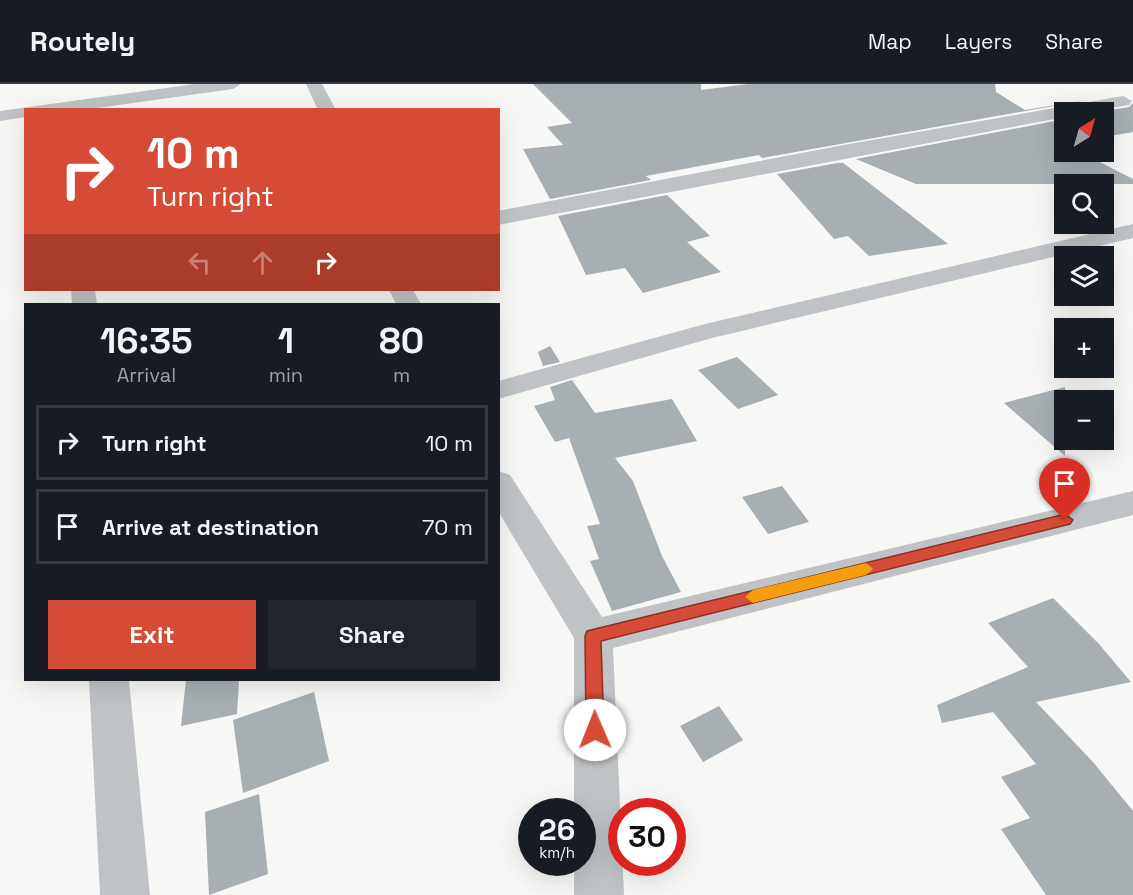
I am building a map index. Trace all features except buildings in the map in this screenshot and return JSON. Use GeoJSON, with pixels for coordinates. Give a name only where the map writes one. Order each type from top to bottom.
{"type":"FeatureCollection","features":[{"type":"Feature","properties":{"kind":"street"},"geometry":{"type":"LineString","coordinates":[[70,107],[233,84]]}},
{"type":"Feature","properties":{"kind":"street"},"geometry":{"type":"LineString","coordinates":[[314,84],[326,108]]}},
{"type":"Feature","properties":{"kind":"street"},"geometry":{"type":"LineString","coordinates":[[1094,88],[1128,104]]}},
{"type":"Feature","properties":{"kind":"street"},"geometry":{"type":"LineString","coordinates":[[500,218],[849,150],[1128,104]]}},
{"type":"Feature","properties":{"kind":"street"},"geometry":{"type":"LineString","coordinates":[[0,116],[24,112]]}},
{"type":"Feature","properties":{"kind":"street"},"geometry":{"type":"LineString","coordinates":[[500,389],[705,332],[1133,231]]}},
{"type":"Feature","properties":{"kind":"street"},"geometry":{"type":"LineString","coordinates":[[500,486],[593,636],[599,895]]}},
{"type":"Feature","properties":{"kind":"street"},"geometry":{"type":"LineString","coordinates":[[593,636],[1133,503]]}},
{"type":"Feature","properties":{"kind":"street"},"geometry":{"type":"LineString","coordinates":[[108,681],[125,895]]}},
{"type":"Feature","properties":{"kind":"slow traffic"},"geometry":{"type":"LineString","coordinates":[[753,597],[866,569]]}},
{"type":"Feature","properties":{"kind":"route"},"geometry":{"type":"LineString","coordinates":[[595,730],[593,636],[1065,520]]}}]}
